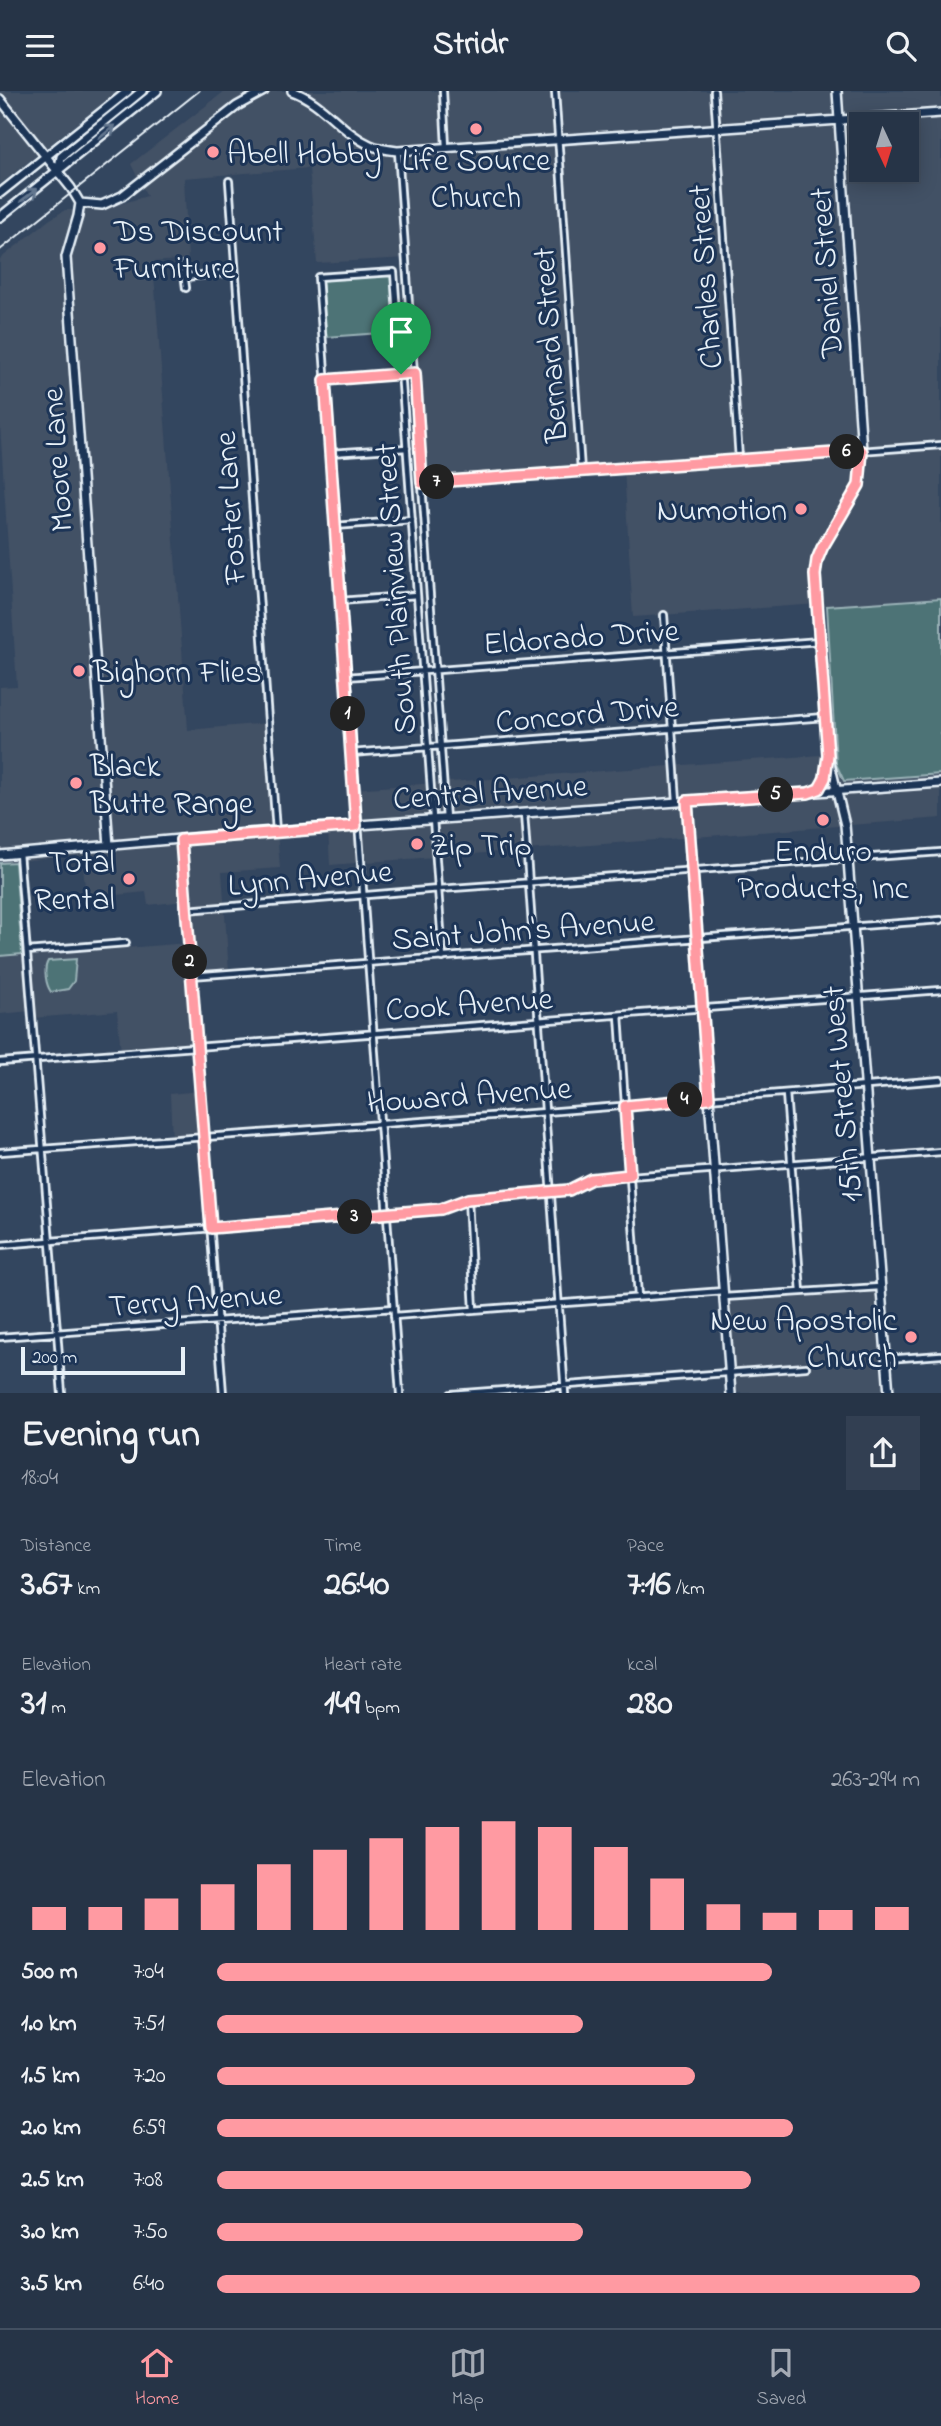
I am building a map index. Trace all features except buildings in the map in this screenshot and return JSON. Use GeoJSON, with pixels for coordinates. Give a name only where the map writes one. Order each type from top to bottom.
{"type":"FeatureCollection","features":[{"type":"Feature","properties":{"kind":"street"},"geometry":{"type":"LineString","coordinates":[[0,193],[128,91]]}},
{"type":"Feature","properties":{"kind":"street"},"geometry":{"type":"LineString","coordinates":[[58,173],[61,157],[142,91]]}},
{"type":"Feature","properties":{"kind":"street"},"geometry":{"type":"LineString","coordinates":[[0,217],[157,91]]}},
{"type":"Feature","properties":{"kind":"street"},"geometry":{"type":"LineString","coordinates":[[0,99],[80,203],[102,205],[122,196],[237,106],[264,91]]}},
{"type":"Feature","properties":{"kind":"street"},"geometry":{"type":"LineString","coordinates":[[292,91],[327,110],[360,139],[373,146],[398,151],[941,113]]}},
{"type":"Feature","properties":{"kind":"street"},"geometry":{"type":"LineString","coordinates":[[443,91],[446,148]]}},
{"type":"Feature","properties":{"kind":"street","name":"Bernard Street"},"geometry":{"type":"LineString","coordinates":[[555,91],[581,471]]}},
{"type":"Feature","properties":{"kind":"street","name":"Charles Street"},"geometry":{"type":"LineString","coordinates":[[714,91],[739,459]]}},
{"type":"Feature","properties":{"kind":"street","name":"Daniel Street"},"geometry":{"type":"LineString","coordinates":[[828,755],[815,575],[817,560],[859,485],[862,451],[837,91]]}},
{"type":"Feature","properties":{"kind":"street","name":"South Plainview Street"},"geometry":{"type":"LineString","coordinates":[[398,151],[446,819]]}},
{"type":"Feature","properties":{"kind":"street","name":"Foster Lane"},"geometry":{"type":"LineString","coordinates":[[229,181],[276,831]]}},
{"type":"Feature","properties":{"kind":"street","name":"Moore Lane"},"geometry":{"type":"LineString","coordinates":[[80,203],[66,257],[109,846]]}},
{"type":"Feature","properties":{"kind":"street"},"geometry":{"type":"LineString","coordinates":[[183,265],[186,288]]}},
{"type":"Feature","properties":{"kind":"street"},"geometry":{"type":"LineString","coordinates":[[185,277],[235,272]]}},
{"type":"Feature","properties":{"kind":"street","name":"South Plainview Street"},"geometry":{"type":"LineString","coordinates":[[325,380],[318,277],[394,272],[443,958]]}},
{"type":"Feature","properties":{"kind":"street"},"geometry":{"type":"LineString","coordinates":[[400,1393],[325,380],[415,373]]}},
{"type":"Feature","properties":{"kind":"street"},"geometry":{"type":"LineString","coordinates":[[422,483],[941,445]]}},
{"type":"Feature","properties":{"kind":"street"},"geometry":{"type":"LineString","coordinates":[[330,453],[407,448]]}},
{"type":"Feature","properties":{"kind":"street"},"geometry":{"type":"LineString","coordinates":[[335,526],[412,520]]}},
{"type":"Feature","properties":{"kind":"street"},"geometry":{"type":"LineString","coordinates":[[341,601],[417,595]]}},
{"type":"Feature","properties":{"kind":"street"},"geometry":{"type":"LineString","coordinates":[[664,615],[677,802]]}},
{"type":"Feature","properties":{"kind":"street","name":"Eldorado Drive"},"geometry":{"type":"LineString","coordinates":[[346,677],[820,641]]}},
{"type":"Feature","properties":{"kind":"street","name":"Concord Drive"},"geometry":{"type":"LineString","coordinates":[[351,753],[826,717]]}},
{"type":"Feature","properties":{"kind":"street"},"geometry":{"type":"LineString","coordinates":[[808,793],[822,785],[828,755]]}},
{"type":"Feature","properties":{"kind":"street","name":"15th Street West"},"geometry":{"type":"LineString","coordinates":[[828,755],[845,825],[889,1393]]}},
{"type":"Feature","properties":{"kind":"street","name":"Central Avenue"},"geometry":{"type":"LineString","coordinates":[[0,855],[276,831],[941,783]]}},
{"type":"Feature","properties":{"kind":"street"},"geometry":{"type":"LineString","coordinates":[[687,801],[731,1393]]}},
{"type":"Feature","properties":{"kind":"street"},"geometry":{"type":"LineString","coordinates":[[524,813],[565,1393]]}},
{"type":"Feature","properties":{"kind":"street"},"geometry":{"type":"LineString","coordinates":[[181,840],[223,1393]]}},
{"type":"Feature","properties":{"kind":"street","name":"Lynn Avenue"},"geometry":{"type":"LineString","coordinates":[[186,910],[941,852]]}},
{"type":"Feature","properties":{"kind":"street"},"geometry":{"type":"LineString","coordinates":[[19,853],[62,1393]]}},
{"type":"Feature","properties":{"kind":"street","name":"Saint John's Avenue"},"geometry":{"type":"LineString","coordinates":[[191,976],[941,920]]}},
{"type":"Feature","properties":{"kind":"street"},"geometry":{"type":"LineString","coordinates":[[27,951],[126,943]]}},
{"type":"Feature","properties":{"kind":"street","name":"Cook Avenue"},"geometry":{"type":"LineString","coordinates":[[0,1062],[941,990]]}},
{"type":"Feature","properties":{"kind":"street"},"geometry":{"type":"LineString","coordinates":[[619,1014],[639,1297]]}},
{"type":"Feature","properties":{"kind":"street","name":"Howard Avenue"},"geometry":{"type":"LineString","coordinates":[[0,1152],[941,1080]]}},
{"type":"Feature","properties":{"kind":"street"},"geometry":{"type":"LineString","coordinates":[[786,1093],[801,1292]]}},
{"type":"Feature","properties":{"kind":"street"},"geometry":{"type":"LineString","coordinates":[[0,1245],[441,1209],[468,1199],[569,1190],[591,1179],[630,1175],[941,1153]]}},
{"type":"Feature","properties":{"kind":"street"},"geometry":{"type":"LineString","coordinates":[[468,1199],[474,1310]]}},
{"type":"Feature","properties":{"kind":"street"},"geometry":{"type":"LineString","coordinates":[[394,1316],[639,1297],[881,1287]]}},
{"type":"Feature","properties":{"kind":"street","name":"Terry Avenue"},"geometry":{"type":"LineString","coordinates":[[0,1337],[394,1308]]}},
{"type":"Feature","properties":{"kind":"street"},"geometry":{"type":"LineString","coordinates":[[887,1359],[941,1355]]}},
{"type":"Feature","properties":{"kind":"street"},"geometry":{"type":"LineString","coordinates":[[465,1393],[806,1367]]}},
{"type":"Feature","properties":{"kind":"shaded area"},"geometry":{"type":"Polygon","coordinates":[[[0,91],[118,91],[0,184],[0,91]]]}},
{"type":"Feature","properties":{"kind":"shaded area"},"geometry":{"type":"Polygon","coordinates":[[[225,91],[941,91],[941,598],[633,617],[624,468],[422,483],[407,258],[317,263],[309,168],[184,178],[188,259],[153,262],[188,730],[268,723],[280,868],[222,872],[229,973],[191,976],[197,1046],[121,1052],[117,1011],[32,1018],[31,1011],[0,1014],[0,956],[188,943],[185,901],[148,905],[146,892],[86,898],[82,855],[0,863],[0,687],[17,686],[0,424],[0,259],[65,210],[100,210],[147,196],[131,164],[225,91]]]}},
{"type":"Feature","properties":{"kind":"shaded area"},"geometry":{"type":"Polygon","coordinates":[[[835,754],[836,764],[844,781],[941,774],[941,818],[330,865],[328,828],[356,826],[354,789],[835,754]]]}},
{"type":"Feature","properties":{"kind":"shaded area"},"geometry":{"type":"Polygon","coordinates":[[[200,1091],[204,1138],[172,1140],[170,1094],[200,1091]]]}},
{"type":"Feature","properties":{"kind":"shaded area"},"geometry":{"type":"Polygon","coordinates":[[[882,1287],[889,1393],[731,1393],[724,1297],[882,1287]]]}},
{"type":"Feature","properties":{"kind":"green space"},"geometry":{"type":"Polygon","coordinates":[[[391,274],[395,332],[326,337],[322,279],[391,274]]]}},
{"type":"Feature","properties":{"kind":"green space"},"geometry":{"type":"Polygon","coordinates":[[[941,598],[941,774],[844,781],[836,764],[827,606],[941,598]]]}},
{"type":"Feature","properties":{"kind":"green space"},"geometry":{"type":"Polygon","coordinates":[[[15,862],[22,954],[0,956],[0,863],[15,862]]]}},
{"type":"Feature","properties":{"kind":"green space"},"geometry":{"type":"Polygon","coordinates":[[[76,959],[74,981],[68,989],[51,992],[46,977],[48,961],[76,959]]]}},
{"type":"Feature","properties":{"kind":"railway"},"geometry":{"type":"LineString","coordinates":[[0,250],[199,91]]}},
{"type":"Feature","properties":{"kind":"place","name":"Life Source Church"},"geometry":{"type":"Point","coordinates":[476,129]}},
{"type":"Feature","properties":{"kind":"place","name":"Abell Hobby"},"geometry":{"type":"Point","coordinates":[213,152]}},
{"type":"Feature","properties":{"kind":"place","name":"Ds Discount Furniture"},"geometry":{"type":"Point","coordinates":[100,248]}},
{"type":"Feature","properties":{"kind":"place","name":"Numotion"},"geometry":{"type":"Point","coordinates":[801,509]}},
{"type":"Feature","properties":{"kind":"place","name":"Bighorn Flies"},"geometry":{"type":"Point","coordinates":[79,671]}},
{"type":"Feature","properties":{"kind":"place","name":"Black Butte Range"},"geometry":{"type":"Point","coordinates":[76,783]}},
{"type":"Feature","properties":{"kind":"place","name":"Enduro Products, Inc"},"geometry":{"type":"Point","coordinates":[823,820]}},
{"type":"Feature","properties":{"kind":"place","name":"Zip Trip"},"geometry":{"type":"Point","coordinates":[417,844]}},
{"type":"Feature","properties":{"kind":"place","name":"Total Rental"},"geometry":{"type":"Point","coordinates":[129,879]}},
{"type":"Feature","properties":{"kind":"place","name":"New Apostolic Church"},"geometry":{"type":"Point","coordinates":[911,1337]}},
{"type":"Feature","properties":{"kind":"route"},"geometry":{"type":"LineString","coordinates":[[415,373],[422,483],[862,451],[859,485],[822,548],[815,575],[828,755],[825,778],[819,789],[808,793],[687,801],[709,1098],[625,1106],[630,1175],[591,1179],[569,1190],[468,1199],[441,1209],[211,1228],[181,840],[356,826],[325,380],[401,374],[415,373]]}}]}
